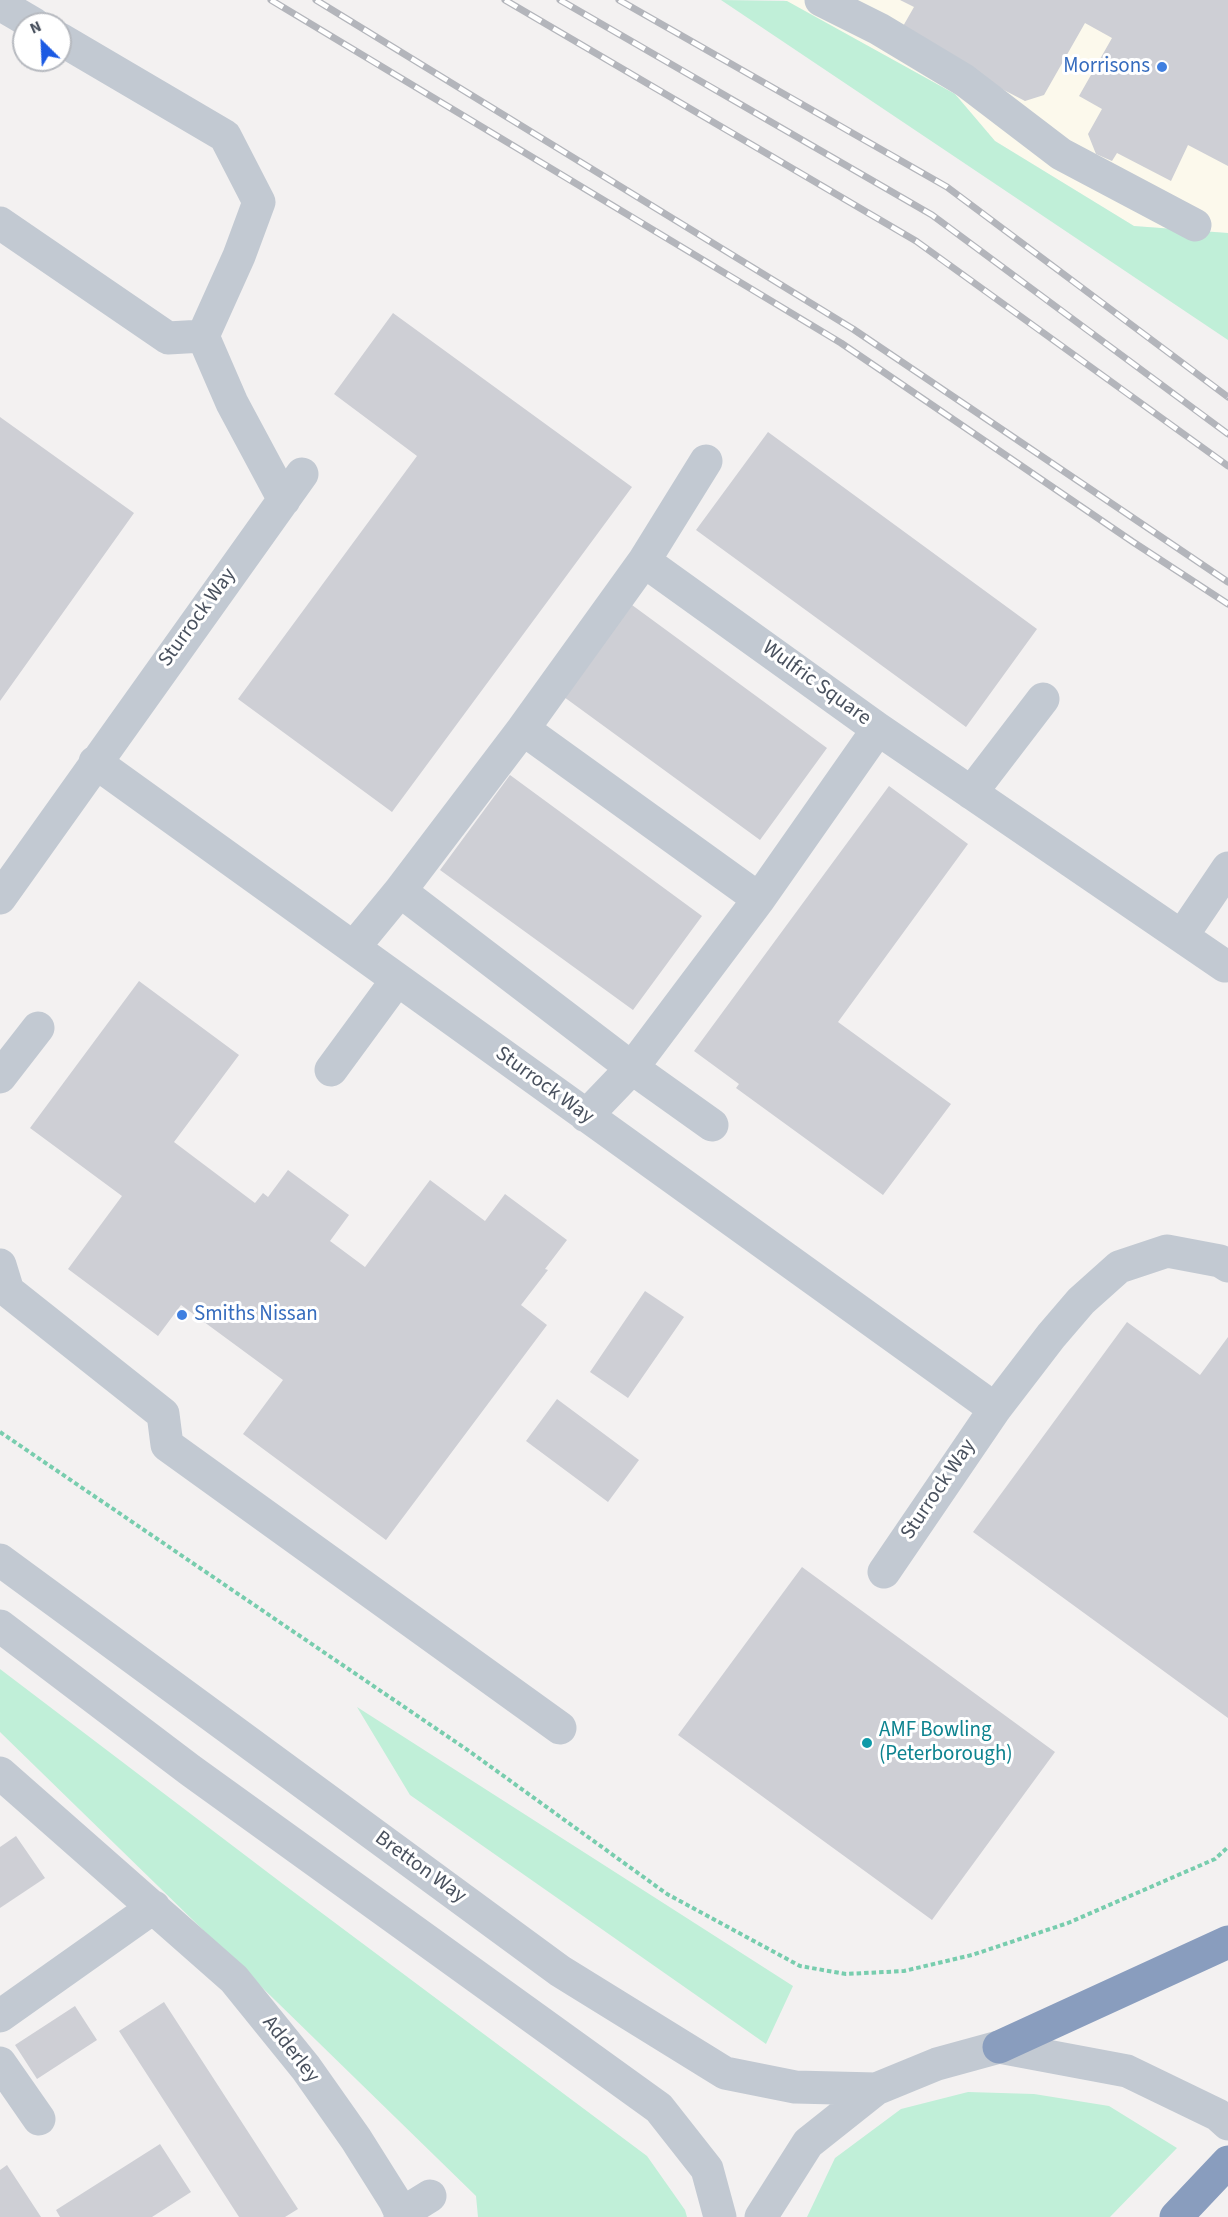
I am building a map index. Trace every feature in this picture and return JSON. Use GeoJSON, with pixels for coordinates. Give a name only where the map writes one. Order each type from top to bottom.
{"type":"FeatureCollection","features":[{"type":"Feature","properties":{"kind":"highway"},"geometry":{"type":"LineString","coordinates":[[999,2048],[1228,1942]]}},
{"type":"Feature","properties":{"kind":"highway"},"geometry":{"type":"LineString","coordinates":[[1176,2217],[1219,2172]]}},
{"type":"Feature","properties":{"kind":"street"},"geometry":{"type":"LineString","coordinates":[[821,0],[879,29],[964,80],[1061,154],[1195,225]]}},
{"type":"Feature","properties":{"kind":"street"},"geometry":{"type":"LineString","coordinates":[[0,4],[14,12]]}},
{"type":"Feature","properties":{"kind":"street"},"geometry":{"type":"LineString","coordinates":[[0,223],[168,338],[203,336],[239,256],[259,202],[225,136],[72,46]]}},
{"type":"Feature","properties":{"kind":"street","name":"Sturrock Way"},"geometry":{"type":"LineString","coordinates":[[0,898],[293,487],[232,403],[203,336]]}},
{"type":"Feature","properties":{"kind":"street"},"geometry":{"type":"LineString","coordinates":[[354,947],[400,891],[523,729],[644,561],[706,461]]}},
{"type":"Feature","properties":{"kind":"street","name":"Wulfric Square"},"geometry":{"type":"LineString","coordinates":[[586,1116],[632,1068],[759,898],[878,729],[644,561]]}},
{"type":"Feature","properties":{"kind":"street"},"geometry":{"type":"LineString","coordinates":[[971,793],[1043,699]]}},
{"type":"Feature","properties":{"kind":"street"},"geometry":{"type":"LineString","coordinates":[[523,729],[759,898]]}},
{"type":"Feature","properties":{"kind":"street"},"geometry":{"type":"LineString","coordinates":[[878,729],[1225,966]]}},
{"type":"Feature","properties":{"kind":"street","name":"Sturrock Way"},"geometry":{"type":"LineString","coordinates":[[95,762],[995,1408]]}},
{"type":"Feature","properties":{"kind":"street"},"geometry":{"type":"LineString","coordinates":[[1182,936],[1228,868]]}},
{"type":"Feature","properties":{"kind":"street"},"geometry":{"type":"LineString","coordinates":[[400,891],[632,1068],[712,1125]]}},
{"type":"Feature","properties":{"kind":"street"},"geometry":{"type":"LineString","coordinates":[[331,1070],[397,980]]}},
{"type":"Feature","properties":{"kind":"street"},"geometry":{"type":"LineString","coordinates":[[0,1077],[38,1028]]}},
{"type":"Feature","properties":{"kind":"street","name":"Sturrock Way"},"geometry":{"type":"LineString","coordinates":[[884,1572],[995,1408],[1081,1301],[1119,1267],[1167,1251],[1220,1261],[1228,1266]]}},
{"type":"Feature","properties":{"kind":"street"},"geometry":{"type":"LineString","coordinates":[[0,1265],[8,1291],[163,1414],[167,1445],[560,1728]]}},
{"type":"Feature","properties":{"kind":"street","name":"Bretton Way"},"geometry":{"type":"LineString","coordinates":[[0,1560],[561,1971],[725,2073],[795,2087],[876,2089]]}},
{"type":"Feature","properties":{"kind":"street"},"geometry":{"type":"LineString","coordinates":[[0,1626],[190,1770],[659,2108],[707,2169],[720,2217]]}},
{"type":"Feature","properties":{"kind":"street","name":"Adderley"},"geometry":{"type":"LineString","coordinates":[[0,1773],[234,1979],[299,2059],[356,2139],[396,2201],[400,2216],[430,2196]]}},
{"type":"Feature","properties":{"kind":"street"},"geometry":{"type":"LineString","coordinates":[[0,2016],[154,1907]]}},
{"type":"Feature","properties":{"kind":"street"},"geometry":{"type":"LineString","coordinates":[[760,2217],[808,2143],[876,2089],[937,2064],[999,2048],[1127,2071],[1218,2115],[1228,2124]]}},
{"type":"Feature","properties":{"kind":"street"},"geometry":{"type":"LineString","coordinates":[[0,2063],[39,2118]]}},
{"type":"Feature","properties":{"kind":"path"},"geometry":{"type":"LineString","coordinates":[[0,1432],[469,1751],[667,1893],[800,1966],[846,1974],[904,1971],[972,1955],[1068,1923],[1215,1859],[1228,1847]]}},
{"type":"Feature","properties":{"kind":"shaded area"},"geometry":{"type":"Polygon","coordinates":[[[784,0],[1228,0],[1228,233],[1134,226],[995,141],[955,94],[784,0]]]}},
{"type":"Feature","properties":{"kind":"green space"},"geometry":{"type":"Polygon","coordinates":[[[721,0],[787,1],[955,94],[995,141],[1134,226],[1228,233],[1228,340],[721,0]]]}},
{"type":"Feature","properties":{"kind":"green space"},"geometry":{"type":"Polygon","coordinates":[[[0,1669],[647,2156],[685,2210],[687,2217],[478,2217],[476,2196],[0,1732],[0,1669]]]}},
{"type":"Feature","properties":{"kind":"green space"},"geometry":{"type":"Polygon","coordinates":[[[357,1707],[793,1986],[766,2044],[410,1795],[357,1707]]]}},
{"type":"Feature","properties":{"kind":"green space"},"geometry":{"type":"Polygon","coordinates":[[[968,2092],[1034,2094],[1109,2106],[1177,2148],[1110,2217],[807,2217],[835,2158],[901,2109],[968,2092]]]}},
{"type":"Feature","properties":{"kind":"building","name":"Morrisons"},"geometry":{"type":"Polygon","coordinates":[[[900,0],[1228,0],[1228,166],[1188,145],[1171,181],[1117,153],[1112,161],[1096,154],[1088,134],[1102,109],[1079,96],[1112,38],[1085,23],[1044,95],[1025,101],[898,35],[914,7],[900,0]]]}},
{"type":"Feature","properties":{"kind":"building"},"geometry":{"type":"Polygon","coordinates":[[[393,313],[632,487],[392,812],[238,699],[417,456],[334,394],[393,313]]]}},
{"type":"Feature","properties":{"kind":"building"},"geometry":{"type":"Polygon","coordinates":[[[0,417],[134,513],[0,701],[0,417]]]}},
{"type":"Feature","properties":{"kind":"building"},"geometry":{"type":"Polygon","coordinates":[[[768,432],[1037,629],[966,727],[696,530],[768,432]]]}},
{"type":"Feature","properties":{"kind":"building"},"geometry":{"type":"Polygon","coordinates":[[[632,605],[827,748],[760,840],[564,697],[632,605]]]}},
{"type":"Feature","properties":{"kind":"building"},"geometry":{"type":"Polygon","coordinates":[[[510,775],[702,916],[633,1010],[440,870],[510,775]]]}},
{"type":"Feature","properties":{"kind":"building"},"geometry":{"type":"Polygon","coordinates":[[[889,786],[968,844],[838,1022],[951,1104],[883,1195],[736,1088],[739,1084],[694,1051],[889,786]]]}},
{"type":"Feature","properties":{"kind":"building"},"geometry":{"type":"Polygon","coordinates":[[[139,981],[239,1055],[174,1142],[255,1203],[263,1193],[268,1197],[288,1170],[349,1215],[330,1241],[365,1267],[430,1180],[485,1221],[505,1194],[567,1240],[545,1269],[548,1270],[521,1305],[547,1325],[386,1540],[243,1434],[283,1380],[181,1305],[158,1336],[68,1269],[122,1196],[30,1128],[139,981]]]}},
{"type":"Feature","properties":{"kind":"building"},"geometry":{"type":"Polygon","coordinates":[[[645,1291],[684,1317],[628,1398],[590,1372],[645,1291]]]}},
{"type":"Feature","properties":{"kind":"building"},"geometry":{"type":"Polygon","coordinates":[[[1127,1322],[1200,1375],[1228,1337],[1228,1718],[973,1532],[1127,1322]]]}},
{"type":"Feature","properties":{"kind":"building"},"geometry":{"type":"Polygon","coordinates":[[[557,1399],[639,1460],[608,1502],[526,1441],[557,1399]]]}},
{"type":"Feature","properties":{"kind":"building","name":"AMF Bowling (Peterborough)"},"geometry":{"type":"Polygon","coordinates":[[[802,1567],[1055,1752],[932,1920],[678,1735],[802,1567]]]}},
{"type":"Feature","properties":{"kind":"building"},"geometry":{"type":"Polygon","coordinates":[[[16,1836],[45,1878],[0,1908],[0,1847],[16,1836]]]}},
{"type":"Feature","properties":{"kind":"building"},"geometry":{"type":"Polygon","coordinates":[[[164,2002],[298,2209],[285,2217],[239,2217],[119,2031],[164,2002]]]}},
{"type":"Feature","properties":{"kind":"building"},"geometry":{"type":"Polygon","coordinates":[[[75,2006],[97,2040],[37,2079],[15,2045],[75,2006]]]}},
{"type":"Feature","properties":{"kind":"building"},"geometry":{"type":"Polygon","coordinates":[[[160,2144],[191,2192],[152,2217],[60,2217],[56,2210],[160,2144]]]}},
{"type":"Feature","properties":{"kind":"building"},"geometry":{"type":"Polygon","coordinates":[[[7,2165],[41,2217],[0,2217],[0,2170],[7,2165]]]}},
{"type":"Feature","properties":{"kind":"railway"},"geometry":{"type":"LineString","coordinates":[[271,0],[841,343],[1228,604]]}},
{"type":"Feature","properties":{"kind":"railway"},"geometry":{"type":"LineString","coordinates":[[316,0],[853,329],[1228,582]]}},
{"type":"Feature","properties":{"kind":"railway"},"geometry":{"type":"LineString","coordinates":[[505,0],[916,241],[1228,466]]}},
{"type":"Feature","properties":{"kind":"railway"},"geometry":{"type":"LineString","coordinates":[[560,0],[932,215],[1228,434]]}},
{"type":"Feature","properties":{"kind":"railway"},"geometry":{"type":"LineString","coordinates":[[619,0],[947,187],[1228,397]]}},
{"type":"Feature","properties":{"kind":"place","name":"Morrisons"},"geometry":{"type":"Point","coordinates":[1162,67]}},
{"type":"Feature","properties":{"kind":"place","name":"Smiths Nissan"},"geometry":{"type":"Point","coordinates":[182,1315]}},
{"type":"Feature","properties":{"kind":"place","name":"AMF Bowling (Peterborough)"},"geometry":{"type":"Point","coordinates":[867,1743]}}]}
